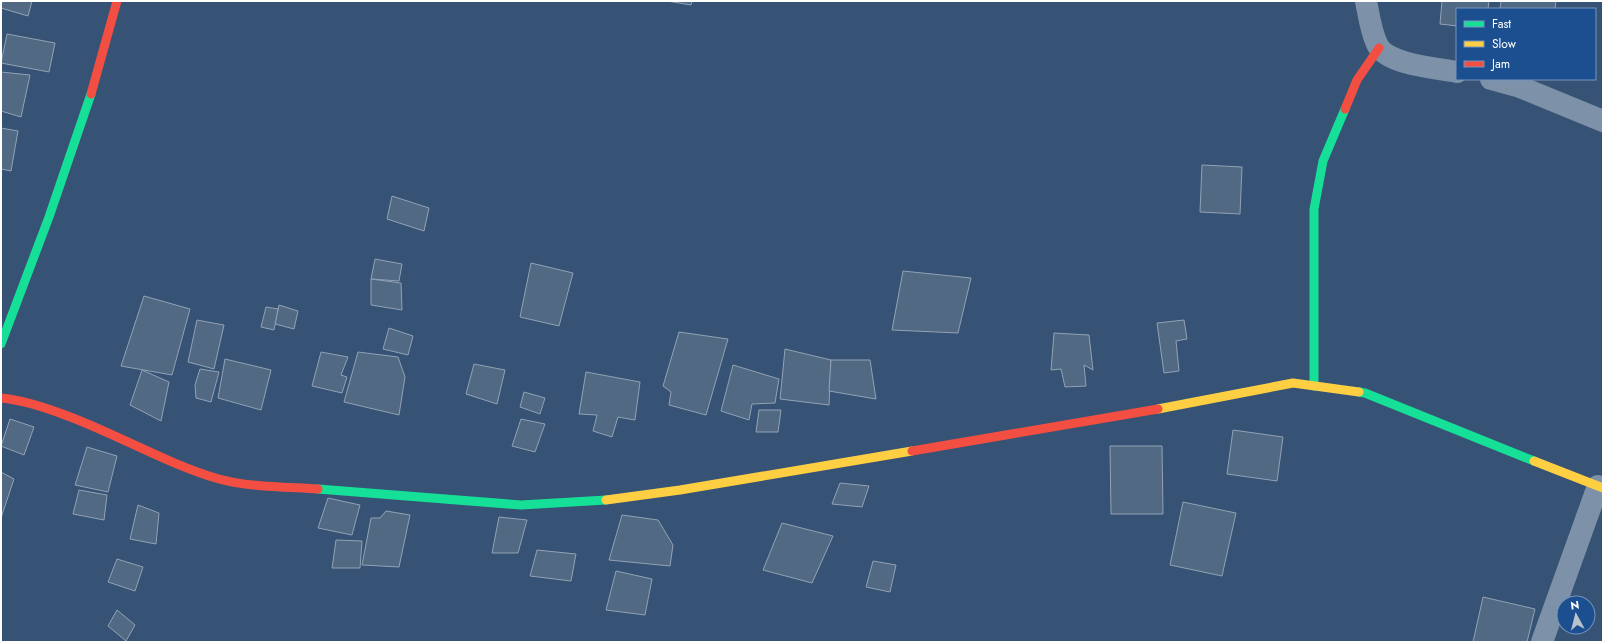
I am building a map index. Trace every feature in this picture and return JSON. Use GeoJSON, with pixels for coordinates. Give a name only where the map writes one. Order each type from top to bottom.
{"type":"FeatureCollection","features":[{"type":"Feature","properties":{"kind":"street"},"geometry":{"type":"LineString","coordinates":[[1,344],[58,195],[106,46],[117,1]]}},
{"type":"Feature","properties":{"kind":"street"},"geometry":{"type":"LineString","coordinates":[[1366,1],[1372,31],[1379,48],[1389,56],[1400,61],[1456,72]]}},
{"type":"Feature","properties":{"kind":"street"},"geometry":{"type":"LineString","coordinates":[[1314,386],[1314,209],[1323,161],[1357,80],[1379,48]]}},
{"type":"Feature","properties":{"kind":"street"},"geometry":{"type":"LineString","coordinates":[[1495,80],[1520,87],[1603,121]]}},
{"type":"Feature","properties":{"kind":"street"},"geometry":{"type":"LineString","coordinates":[[1,398],[43,407],[89,424],[186,467],[220,479],[254,484],[521,505],[602,501],[680,490],[1186,404],[1293,383],[1365,393],[1600,487],[1542,642]]}},
{"type":"Feature","properties":{"kind":"building"},"geometry":{"type":"Polygon","coordinates":[[[2,1],[32,1],[28,16],[1,8],[2,1]]]}},
{"type":"Feature","properties":{"kind":"building"},"geometry":{"type":"Polygon","coordinates":[[[667,1],[692,1],[691,5],[667,1]]]}},
{"type":"Feature","properties":{"kind":"building"},"geometry":{"type":"Polygon","coordinates":[[[1442,1],[1489,1],[1488,8],[1456,8],[1456,26],[1440,24],[1442,1]]]}},
{"type":"Feature","properties":{"kind":"building"},"geometry":{"type":"Polygon","coordinates":[[[1501,1],[1556,1],[1555,8],[1500,8],[1501,1]]]}},
{"type":"Feature","properties":{"kind":"building"},"geometry":{"type":"Polygon","coordinates":[[[7,34],[55,43],[49,72],[1,63],[7,34]]]}},
{"type":"Feature","properties":{"kind":"building"},"geometry":{"type":"Polygon","coordinates":[[[1,72],[30,75],[21,117],[1,111],[1,72]]]}},
{"type":"Feature","properties":{"kind":"building"},"geometry":{"type":"Polygon","coordinates":[[[1,128],[18,131],[11,171],[1,169],[1,128]]]}},
{"type":"Feature","properties":{"kind":"building"},"geometry":{"type":"Polygon","coordinates":[[[1202,165],[1242,167],[1240,214],[1200,212],[1202,165]]]}},
{"type":"Feature","properties":{"kind":"building"},"geometry":{"type":"Polygon","coordinates":[[[392,196],[429,208],[424,231],[387,219],[392,196]]]}},
{"type":"Feature","properties":{"kind":"building"},"geometry":{"type":"Polygon","coordinates":[[[375,259],[402,264],[399,281],[371,279],[375,259]]]}},
{"type":"Feature","properties":{"kind":"building"},"geometry":{"type":"Polygon","coordinates":[[[531,263],[573,273],[559,326],[520,317],[531,263]]]}},
{"type":"Feature","properties":{"kind":"building"},"geometry":{"type":"Polygon","coordinates":[[[903,271],[971,278],[958,333],[892,330],[903,271]]]}},
{"type":"Feature","properties":{"kind":"building"},"geometry":{"type":"Polygon","coordinates":[[[371,279],[401,283],[402,310],[371,305],[371,279]]]}},
{"type":"Feature","properties":{"kind":"building"},"geometry":{"type":"Polygon","coordinates":[[[144,296],[190,309],[172,375],[121,366],[144,296]]]}},
{"type":"Feature","properties":{"kind":"building"},"geometry":{"type":"Polygon","coordinates":[[[279,305],[298,311],[294,329],[275,324],[279,305]]]}},
{"type":"Feature","properties":{"kind":"building"},"geometry":{"type":"Polygon","coordinates":[[[266,307],[278,309],[274,330],[261,327],[266,307]]]}},
{"type":"Feature","properties":{"kind":"building"},"geometry":{"type":"Polygon","coordinates":[[[197,320],[224,325],[214,369],[188,362],[197,320]]]}},
{"type":"Feature","properties":{"kind":"building"},"geometry":{"type":"Polygon","coordinates":[[[1184,320],[1187,339],[1176,341],[1179,371],[1164,373],[1157,323],[1184,320]]]}},
{"type":"Feature","properties":{"kind":"building"},"geometry":{"type":"Polygon","coordinates":[[[389,328],[413,336],[408,355],[383,349],[389,328]]]}},
{"type":"Feature","properties":{"kind":"building"},"geometry":{"type":"Polygon","coordinates":[[[679,332],[728,339],[706,415],[669,405],[671,392],[663,386],[679,332]]]}},
{"type":"Feature","properties":{"kind":"building"},"geometry":{"type":"Polygon","coordinates":[[[1054,333],[1089,335],[1093,370],[1084,365],[1086,386],[1065,387],[1061,369],[1051,370],[1054,333]]]}},
{"type":"Feature","properties":{"kind":"building"},"geometry":{"type":"Polygon","coordinates":[[[785,349],[831,360],[829,405],[780,399],[785,349]]]}},
{"type":"Feature","properties":{"kind":"building"},"geometry":{"type":"Polygon","coordinates":[[[321,352],[348,357],[341,375],[347,377],[342,393],[312,386],[321,352]]]}},
{"type":"Feature","properties":{"kind":"building"},"geometry":{"type":"Polygon","coordinates":[[[358,352],[398,357],[405,377],[399,415],[344,402],[358,352]]]}},
{"type":"Feature","properties":{"kind":"building"},"geometry":{"type":"Polygon","coordinates":[[[225,359],[271,370],[261,410],[218,398],[225,359]]]}},
{"type":"Feature","properties":{"kind":"building"},"geometry":{"type":"Polygon","coordinates":[[[831,360],[870,360],[876,399],[829,391],[831,360]]]}},
{"type":"Feature","properties":{"kind":"building"},"geometry":{"type":"Polygon","coordinates":[[[474,364],[505,370],[497,404],[466,394],[474,364]]]}},
{"type":"Feature","properties":{"kind":"building"},"geometry":{"type":"Polygon","coordinates":[[[733,365],[779,379],[775,403],[752,404],[749,420],[721,411],[733,365]]]}},
{"type":"Feature","properties":{"kind":"building"},"geometry":{"type":"Polygon","coordinates":[[[200,369],[219,372],[211,402],[196,398],[195,385],[200,369]]]}},
{"type":"Feature","properties":{"kind":"building"},"geometry":{"type":"Polygon","coordinates":[[[142,370],[169,382],[161,421],[130,405],[142,370]]]}},
{"type":"Feature","properties":{"kind":"building"},"geometry":{"type":"Polygon","coordinates":[[[586,372],[640,382],[635,420],[618,417],[612,437],[593,431],[597,415],[579,414],[586,372]]]}},
{"type":"Feature","properties":{"kind":"building"},"geometry":{"type":"Polygon","coordinates":[[[524,392],[545,398],[540,414],[520,407],[524,392]]]}},
{"type":"Feature","properties":{"kind":"building"},"geometry":{"type":"Polygon","coordinates":[[[759,410],[781,410],[778,432],[756,432],[759,410]]]}},
{"type":"Feature","properties":{"kind":"building"},"geometry":{"type":"Polygon","coordinates":[[[10,419],[34,427],[24,455],[1,446],[10,419]]]}},
{"type":"Feature","properties":{"kind":"building"},"geometry":{"type":"Polygon","coordinates":[[[521,419],[545,424],[535,452],[512,446],[521,419]]]}},
{"type":"Feature","properties":{"kind":"building"},"geometry":{"type":"Polygon","coordinates":[[[1233,430],[1283,437],[1277,481],[1227,474],[1233,430]]]}},
{"type":"Feature","properties":{"kind":"building"},"geometry":{"type":"Polygon","coordinates":[[[1110,446],[1162,446],[1163,514],[1111,514],[1110,446]]]}},
{"type":"Feature","properties":{"kind":"building"},"geometry":{"type":"Polygon","coordinates":[[[87,447],[117,456],[108,492],[75,485],[87,447]]]}},
{"type":"Feature","properties":{"kind":"building"},"geometry":{"type":"Polygon","coordinates":[[[1,472],[14,479],[1,518],[1,472]]]}},
{"type":"Feature","properties":{"kind":"building"},"geometry":{"type":"Polygon","coordinates":[[[840,483],[869,486],[862,507],[832,504],[840,483]]]}},
{"type":"Feature","properties":{"kind":"building"},"geometry":{"type":"Polygon","coordinates":[[[79,490],[107,495],[104,520],[73,514],[79,490]]]}},
{"type":"Feature","properties":{"kind":"building"},"geometry":{"type":"Polygon","coordinates":[[[328,498],[360,505],[352,535],[318,528],[328,498]]]}},
{"type":"Feature","properties":{"kind":"building"},"geometry":{"type":"Polygon","coordinates":[[[1183,502],[1236,513],[1222,576],[1170,565],[1183,502]]]}},
{"type":"Feature","properties":{"kind":"building"},"geometry":{"type":"Polygon","coordinates":[[[138,505],[159,513],[156,544],[130,539],[138,505]]]}},
{"type":"Feature","properties":{"kind":"building"},"geometry":{"type":"Polygon","coordinates":[[[386,511],[410,515],[399,567],[362,565],[371,518],[380,518],[386,511]]]}},
{"type":"Feature","properties":{"kind":"building"},"geometry":{"type":"Polygon","coordinates":[[[622,515],[658,520],[673,545],[670,566],[609,560],[622,515]]]}},
{"type":"Feature","properties":{"kind":"building"},"geometry":{"type":"Polygon","coordinates":[[[499,517],[527,520],[518,553],[492,553],[499,517]]]}},
{"type":"Feature","properties":{"kind":"building"},"geometry":{"type":"Polygon","coordinates":[[[782,523],[833,536],[812,583],[763,570],[782,523]]]}},
{"type":"Feature","properties":{"kind":"building"},"geometry":{"type":"Polygon","coordinates":[[[336,540],[362,541],[360,568],[332,568],[336,540]]]}},
{"type":"Feature","properties":{"kind":"building"},"geometry":{"type":"Polygon","coordinates":[[[537,550],[576,554],[571,581],[530,576],[537,550]]]}},
{"type":"Feature","properties":{"kind":"building"},"geometry":{"type":"Polygon","coordinates":[[[117,559],[143,567],[135,591],[108,582],[117,559]]]}},
{"type":"Feature","properties":{"kind":"building"},"geometry":{"type":"Polygon","coordinates":[[[873,561],[896,565],[890,592],[866,587],[873,561]]]}},
{"type":"Feature","properties":{"kind":"building"},"geometry":{"type":"Polygon","coordinates":[[[616,571],[652,579],[645,615],[606,610],[616,571]]]}},
{"type":"Feature","properties":{"kind":"building"},"geometry":{"type":"Polygon","coordinates":[[[1483,597],[1535,609],[1527,642],[1473,642],[1483,597]]]}},
{"type":"Feature","properties":{"kind":"building"},"geometry":{"type":"Polygon","coordinates":[[[117,610],[135,625],[126,641],[108,626],[117,610]]]}},
{"type":"Feature","properties":{"kind":"traffic: fast"},"geometry":{"type":"LineString","coordinates":[[1,344],[49,217],[91,94]]}},
{"type":"Feature","properties":{"kind":"traffic: fast"},"geometry":{"type":"LineString","coordinates":[[1314,386],[1314,209],[1323,161],[1345,109]]}},
{"type":"Feature","properties":{"kind":"traffic: fast"},"geometry":{"type":"LineString","coordinates":[[1359,392],[1365,393],[1534,461]]}},
{"type":"Feature","properties":{"kind":"traffic: fast"},"geometry":{"type":"LineString","coordinates":[[318,489],[521,505],[606,500]]}},
{"type":"Feature","properties":{"kind":"traffic: slow"},"geometry":{"type":"LineString","coordinates":[[1158,409],[1293,383],[1359,392]]}},
{"type":"Feature","properties":{"kind":"traffic: slow"},"geometry":{"type":"LineString","coordinates":[[606,500],[680,490],[912,451]]}},
{"type":"Feature","properties":{"kind":"traffic: slow"},"geometry":{"type":"LineString","coordinates":[[1534,461],[1603,488]]}},
{"type":"Feature","properties":{"kind":"traffic: jam"},"geometry":{"type":"LineString","coordinates":[[91,94],[117,1]]}},
{"type":"Feature","properties":{"kind":"traffic: jam"},"geometry":{"type":"LineString","coordinates":[[1345,109],[1357,80],[1379,48]]}},
{"type":"Feature","properties":{"kind":"traffic: jam"},"geometry":{"type":"LineString","coordinates":[[1,398],[25,402],[57,412],[180,465],[219,479],[242,484],[318,489]]}},
{"type":"Feature","properties":{"kind":"traffic: jam"},"geometry":{"type":"LineString","coordinates":[[912,451],[1158,409]]}}]}
